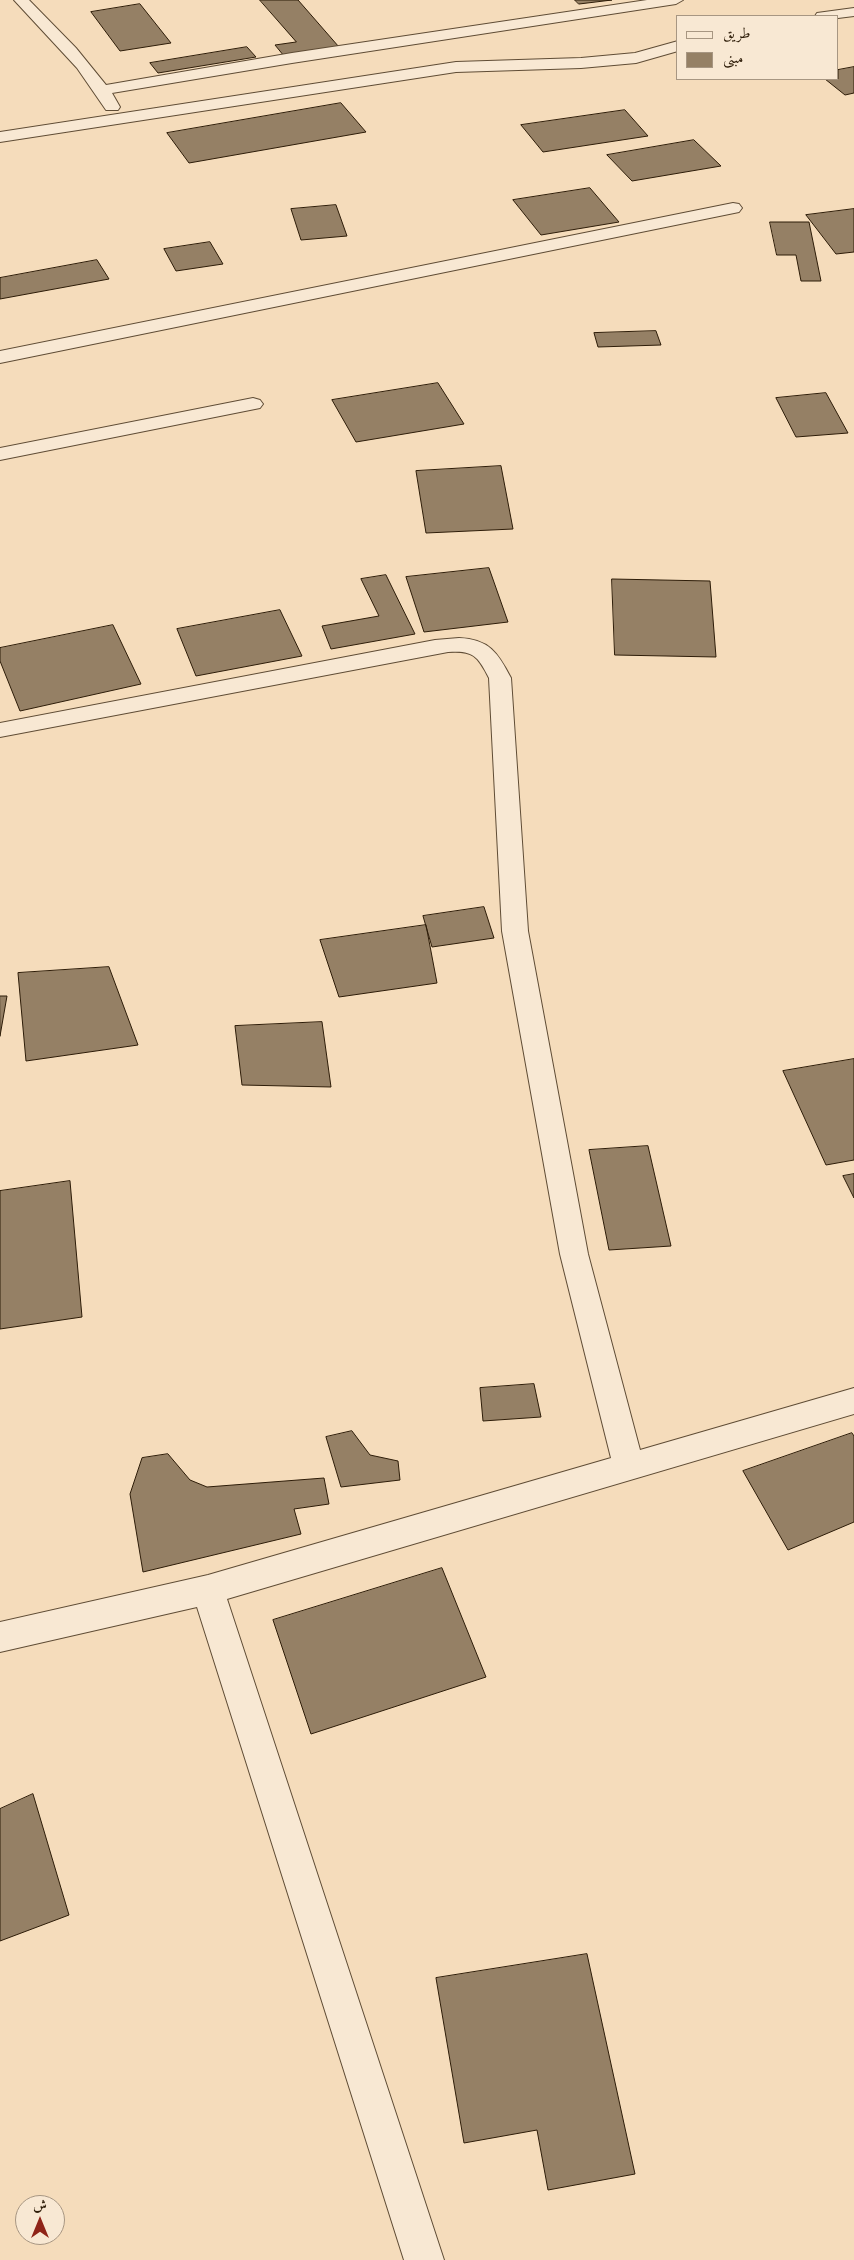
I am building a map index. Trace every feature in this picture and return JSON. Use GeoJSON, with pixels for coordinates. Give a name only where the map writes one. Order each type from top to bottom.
{"type":"FeatureCollection","features":[{"type":"Feature","properties":{"kind":"street"},"geometry":{"type":"LineString","coordinates":[[21,0],[53,31],[103,90],[119,119]]}},
{"type":"Feature","properties":{"kind":"street"},"geometry":{"type":"LineString","coordinates":[[103,90],[292,58],[676,0]]}},
{"type":"Feature","properties":{"kind":"street"},"geometry":{"type":"LineString","coordinates":[[830,15],[854,12]]}},
{"type":"Feature","properties":{"kind":"street"},"geometry":{"type":"LineString","coordinates":[[0,137],[456,67],[581,63],[627,58],[676,46]]}},
{"type":"Feature","properties":{"kind":"street"},"geometry":{"type":"LineString","coordinates":[[0,357],[733,208]]}},
{"type":"Feature","properties":{"kind":"street"},"geometry":{"type":"LineString","coordinates":[[0,454],[253,404]]}},
{"type":"Feature","properties":{"kind":"street"},"geometry":{"type":"LineString","coordinates":[[0,730],[436,647],[463,643],[483,650],[492,661],[500,678],[515,932],[574,1254],[629,1466]]}},
{"type":"Feature","properties":{"kind":"street"},"geometry":{"type":"LineString","coordinates":[[0,1637],[208,1590],[854,1402]]}},
{"type":"Feature","properties":{"kind":"street"},"geometry":{"type":"LineString","coordinates":[[208,1590],[424,2260]]}},
{"type":"Feature","properties":{"kind":"building"},"geometry":{"type":"Polygon","coordinates":[[[260,0],[298,0],[339,47],[284,56],[275,45],[296,42],[260,0]]]}},
{"type":"Feature","properties":{"kind":"building"},"geometry":{"type":"Polygon","coordinates":[[[575,0],[612,0],[579,4],[575,0]]]}},
{"type":"Feature","properties":{"kind":"building"},"geometry":{"type":"Polygon","coordinates":[[[140,4],[171,43],[120,51],[91,12],[140,4]]]}},
{"type":"Feature","properties":{"kind":"building"},"geometry":{"type":"Polygon","coordinates":[[[247,47],[256,57],[158,73],[150,63],[247,47]]]}},
{"type":"Feature","properties":{"kind":"building"},"geometry":{"type":"Polygon","coordinates":[[[854,67],[854,93],[845,95],[826,80],[839,80],[839,70],[854,67]]]}},
{"type":"Feature","properties":{"kind":"building"},"geometry":{"type":"Polygon","coordinates":[[[341,103],[366,132],[189,163],[167,133],[341,103]]]}},
{"type":"Feature","properties":{"kind":"building"},"geometry":{"type":"Polygon","coordinates":[[[625,110],[648,136],[543,152],[521,125],[625,110]]]}},
{"type":"Feature","properties":{"kind":"building"},"geometry":{"type":"Polygon","coordinates":[[[694,140],[721,166],[632,181],[607,155],[694,140]]]}},
{"type":"Feature","properties":{"kind":"building"},"geometry":{"type":"Polygon","coordinates":[[[590,188],[619,222],[541,235],[513,200],[590,188]]]}},
{"type":"Feature","properties":{"kind":"building"},"geometry":{"type":"Polygon","coordinates":[[[336,205],[347,236],[301,240],[291,209],[336,205]]]}},
{"type":"Feature","properties":{"kind":"building"},"geometry":{"type":"Polygon","coordinates":[[[854,209],[854,252],[836,254],[806,215],[854,209]]]}},
{"type":"Feature","properties":{"kind":"building"},"geometry":{"type":"Polygon","coordinates":[[[770,222],[809,222],[821,281],[801,281],[796,255],[777,255],[770,222]]]}},
{"type":"Feature","properties":{"kind":"building"},"geometry":{"type":"Polygon","coordinates":[[[210,242],[223,264],[176,271],[164,249],[210,242]]]}},
{"type":"Feature","properties":{"kind":"building"},"geometry":{"type":"Polygon","coordinates":[[[97,260],[109,279],[0,299],[0,278],[97,260]]]}},
{"type":"Feature","properties":{"kind":"building"},"geometry":{"type":"Polygon","coordinates":[[[656,331],[661,345],[598,347],[594,333],[656,331]]]}},
{"type":"Feature","properties":{"kind":"building"},"geometry":{"type":"Polygon","coordinates":[[[438,383],[464,424],[356,442],[332,400],[438,383]]]}},
{"type":"Feature","properties":{"kind":"building"},"geometry":{"type":"Polygon","coordinates":[[[826,393],[848,433],[796,437],[776,398],[826,393]]]}},
{"type":"Feature","properties":{"kind":"building"},"geometry":{"type":"Polygon","coordinates":[[[501,466],[513,529],[426,533],[416,471],[501,466]]]}},
{"type":"Feature","properties":{"kind":"building"},"geometry":{"type":"Polygon","coordinates":[[[489,568],[508,622],[424,632],[406,577],[489,568]]]}},
{"type":"Feature","properties":{"kind":"building"},"geometry":{"type":"Polygon","coordinates":[[[386,575],[415,634],[331,649],[322,626],[379,616],[361,579],[386,575]]]}},
{"type":"Feature","properties":{"kind":"building"},"geometry":{"type":"Polygon","coordinates":[[[612,579],[710,581],[716,657],[615,655],[612,579]]]}},
{"type":"Feature","properties":{"kind":"building"},"geometry":{"type":"Polygon","coordinates":[[[280,610],[302,656],[196,676],[177,629],[280,610]]]}},
{"type":"Feature","properties":{"kind":"building"},"geometry":{"type":"Polygon","coordinates":[[[113,625],[141,684],[20,711],[0,661],[0,648],[113,625]]]}},
{"type":"Feature","properties":{"kind":"building"},"geometry":{"type":"Polygon","coordinates":[[[484,907],[494,938],[432,947],[423,916],[484,907]]]}},
{"type":"Feature","properties":{"kind":"building"},"geometry":{"type":"Polygon","coordinates":[[[426,925],[437,983],[339,997],[320,940],[426,925]]]}},
{"type":"Feature","properties":{"kind":"building"},"geometry":{"type":"Polygon","coordinates":[[[109,967],[138,1045],[26,1061],[18,973],[109,967]]]}},
{"type":"Feature","properties":{"kind":"building"},"geometry":{"type":"Polygon","coordinates":[[[0,996],[7,996],[0,1036],[0,996]]]}},
{"type":"Feature","properties":{"kind":"building"},"geometry":{"type":"Polygon","coordinates":[[[322,1022],[331,1087],[242,1085],[235,1026],[322,1022]]]}},
{"type":"Feature","properties":{"kind":"building"},"geometry":{"type":"Polygon","coordinates":[[[854,1059],[854,1160],[826,1165],[783,1071],[854,1059]]]}},
{"type":"Feature","properties":{"kind":"building"},"geometry":{"type":"Polygon","coordinates":[[[648,1146],[671,1246],[609,1250],[589,1150],[648,1146]]]}},
{"type":"Feature","properties":{"kind":"building"},"geometry":{"type":"Polygon","coordinates":[[[854,1174],[854,1198],[843,1176],[854,1174]]]}},
{"type":"Feature","properties":{"kind":"building"},"geometry":{"type":"Polygon","coordinates":[[[70,1181],[82,1317],[0,1329],[0,1191],[70,1181]]]}},
{"type":"Feature","properties":{"kind":"building"},"geometry":{"type":"Polygon","coordinates":[[[534,1384],[541,1417],[483,1421],[480,1388],[534,1384]]]}},
{"type":"Feature","properties":{"kind":"building"},"geometry":{"type":"Polygon","coordinates":[[[352,1431],[370,1455],[398,1461],[400,1480],[341,1487],[326,1437],[352,1431]]]}},
{"type":"Feature","properties":{"kind":"building"},"geometry":{"type":"Polygon","coordinates":[[[852,1433],[854,1436],[854,1522],[788,1550],[743,1471],[852,1433]]]}},
{"type":"Feature","properties":{"kind":"building"},"geometry":{"type":"Polygon","coordinates":[[[168,1454],[190,1480],[207,1487],[324,1478],[329,1504],[294,1509],[301,1534],[143,1572],[130,1494],[142,1458],[168,1454]]]}},
{"type":"Feature","properties":{"kind":"building"},"geometry":{"type":"Polygon","coordinates":[[[442,1568],[486,1677],[311,1734],[273,1620],[442,1568]]]}},
{"type":"Feature","properties":{"kind":"building"},"geometry":{"type":"Polygon","coordinates":[[[33,1794],[69,1915],[0,1941],[0,1809],[33,1794]]]}},
{"type":"Feature","properties":{"kind":"building"},"geometry":{"type":"Polygon","coordinates":[[[587,1954],[635,2174],[548,2190],[537,2130],[464,2143],[436,1978],[587,1954]]]}}]}
